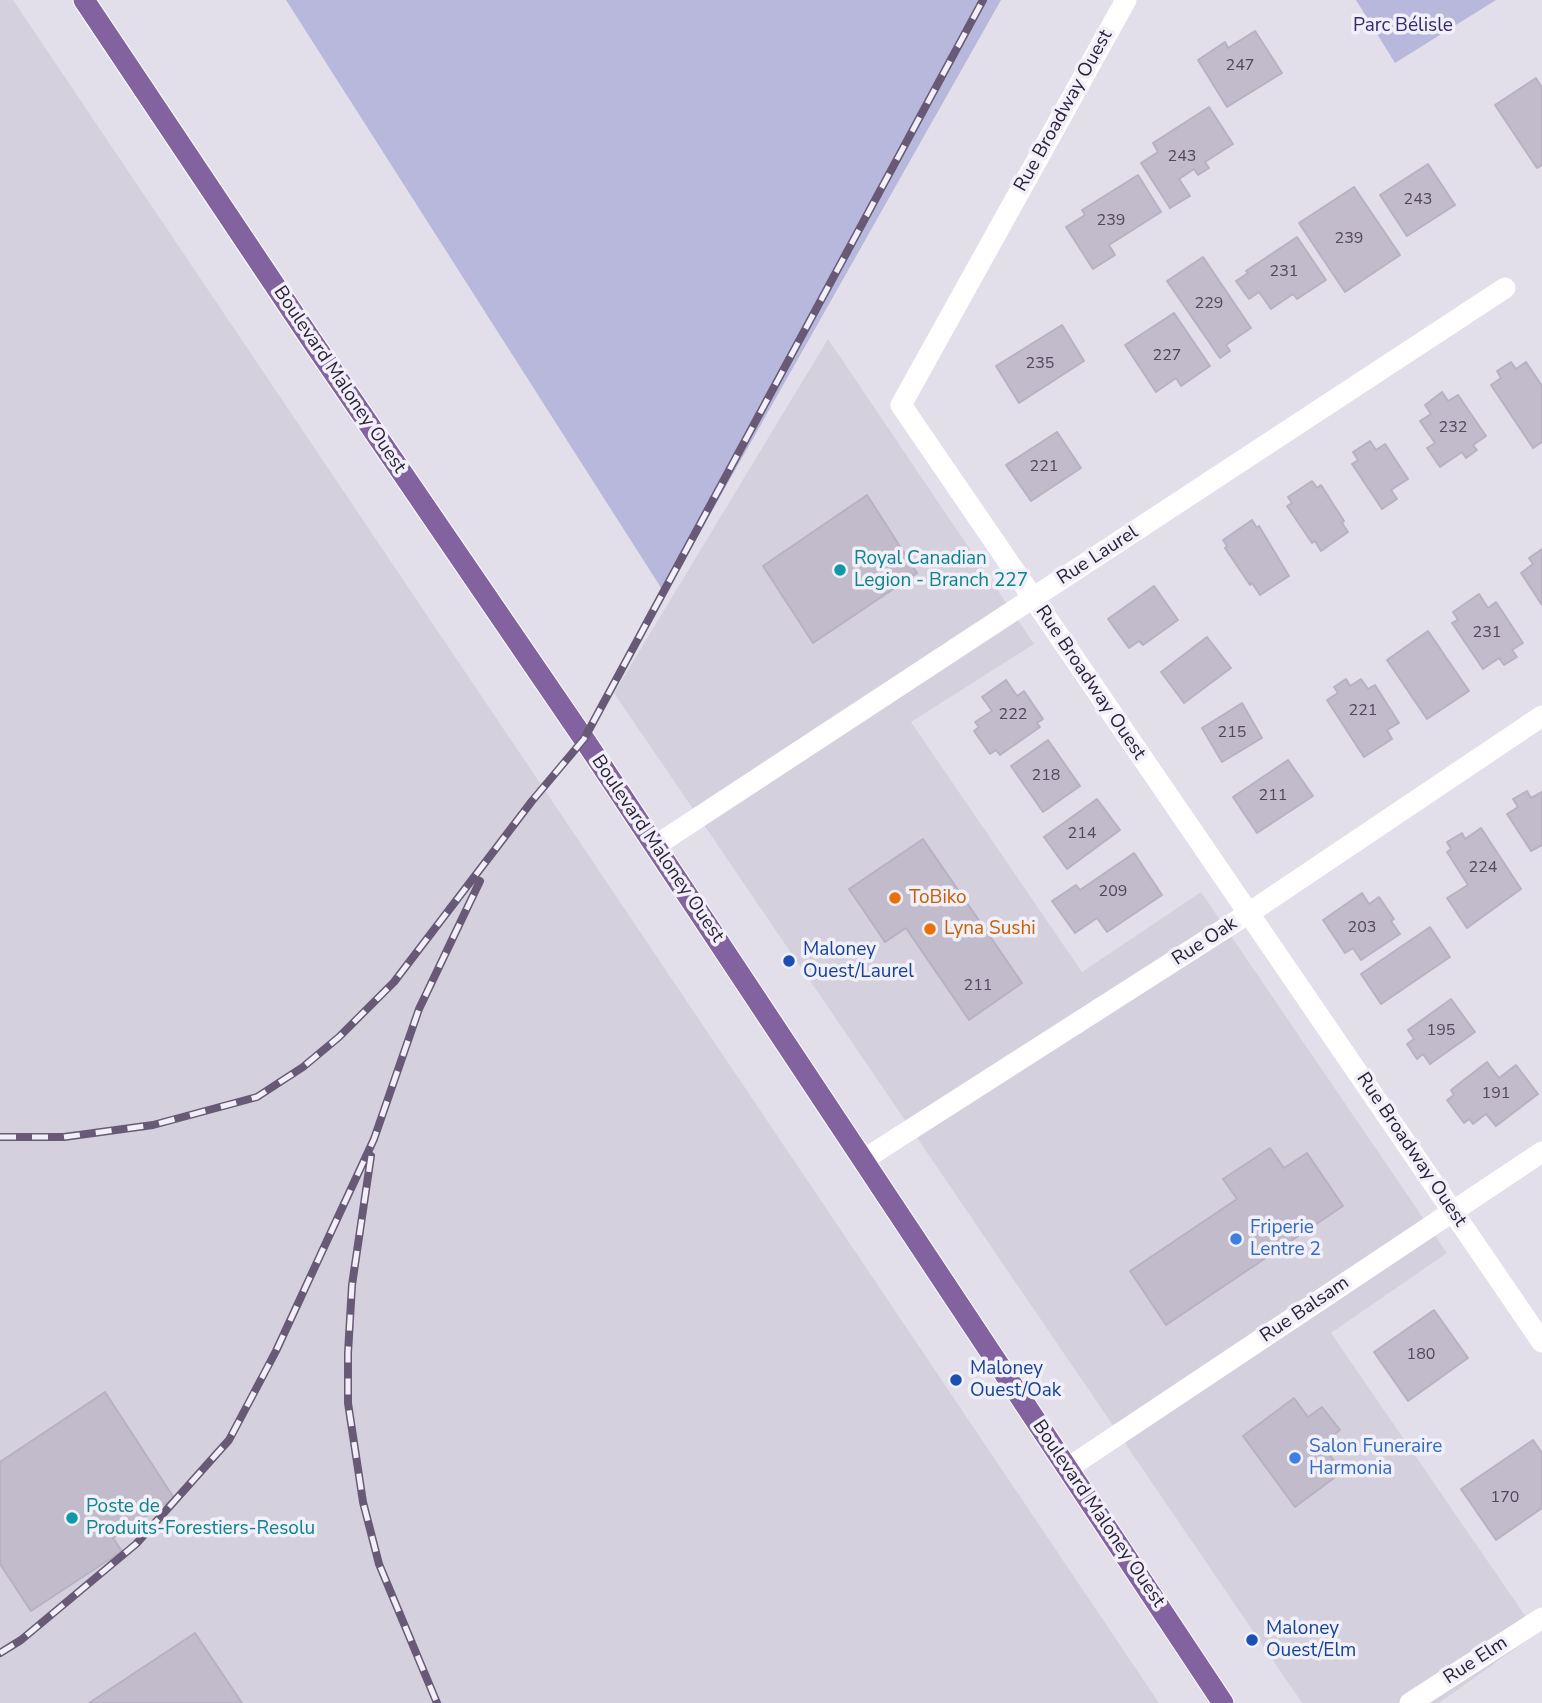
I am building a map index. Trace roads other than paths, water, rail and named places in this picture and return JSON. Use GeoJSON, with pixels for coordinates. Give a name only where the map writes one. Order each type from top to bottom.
{"type":"FeatureCollection","features":[{"type":"Feature","properties":{"kind":"main road","name":"Boulevard Maloney Ouest"},"geometry":{"type":"LineString","coordinates":[[84,0],[655,846],[1223,1703]]}},
{"type":"Feature","properties":{"kind":"street","name":"Rue Broadway Ouest"},"geometry":{"type":"LineString","coordinates":[[1126,0],[901,405],[1542,1342]]}},
{"type":"Feature","properties":{"kind":"street","name":"Rue Laurel"},"geometry":{"type":"LineString","coordinates":[[655,846],[1505,288]]}},
{"type":"Feature","properties":{"kind":"street","name":"Rue Oak"},"geometry":{"type":"LineString","coordinates":[[863,1160],[1249,913],[1542,716]]}},
{"type":"Feature","properties":{"kind":"street","name":"Rue Balsam"},"geometry":{"type":"LineString","coordinates":[[1068,1468],[1542,1152]]}},
{"type":"Feature","properties":{"kind":"street","name":"Rue Elm"},"geometry":{"type":"LineString","coordinates":[[1410,1703],[1542,1618]]}},
{"type":"Feature","properties":{"kind":"railway"},"geometry":{"type":"LineString","coordinates":[[0,1137],[64,1137],[153,1125],[257,1097],[303,1067],[339,1037],[394,982],[532,801],[584,739],[983,0]]}},
{"type":"Feature","properties":{"kind":"railway"},"geometry":{"type":"LineString","coordinates":[[0,1653],[21,1640],[136,1544],[229,1440],[276,1351],[374,1139],[419,1009],[480,881]]}},
{"type":"Feature","properties":{"kind":"railway"},"geometry":{"type":"LineString","coordinates":[[371,1156],[352,1285],[348,1403],[363,1502],[379,1564],[437,1703]]}},
{"type":"Feature","properties":{"kind":"place","name":"Royal Canadian Legion - Branch 227"},"geometry":{"type":"Point","coordinates":[840,570]}},
{"type":"Feature","properties":{"kind":"place","name":"ToBiko"},"geometry":{"type":"Point","coordinates":[895,898]}},
{"type":"Feature","properties":{"kind":"place","name":"Lyna Sushi"},"geometry":{"type":"Point","coordinates":[930,929]}},
{"type":"Feature","properties":{"kind":"place","name":"Maloney Ouest/Laurel"},"geometry":{"type":"Point","coordinates":[789,961]}},
{"type":"Feature","properties":{"kind":"place","name":"Friperie Lentre 2"},"geometry":{"type":"Point","coordinates":[1236,1239]}},
{"type":"Feature","properties":{"kind":"place","name":"Maloney Ouest/Oak"},"geometry":{"type":"Point","coordinates":[956,1380]}},
{"type":"Feature","properties":{"kind":"place","name":"Salon Funeraire Harmonia"},"geometry":{"type":"Point","coordinates":[1295,1458]}},
{"type":"Feature","properties":{"kind":"place","name":"Poste de Produits-Forestiers-Resolu"},"geometry":{"type":"Point","coordinates":[72,1518]}},
{"type":"Feature","properties":{"kind":"place","name":"Maloney Ouest/Elm"},"geometry":{"type":"Point","coordinates":[1252,1640]}},
{"type":"Feature","properties":{"kind":"park label","name":"Parc Bélisle"},"geometry":{"type":"Point","coordinates":[1403,26]}}]}
